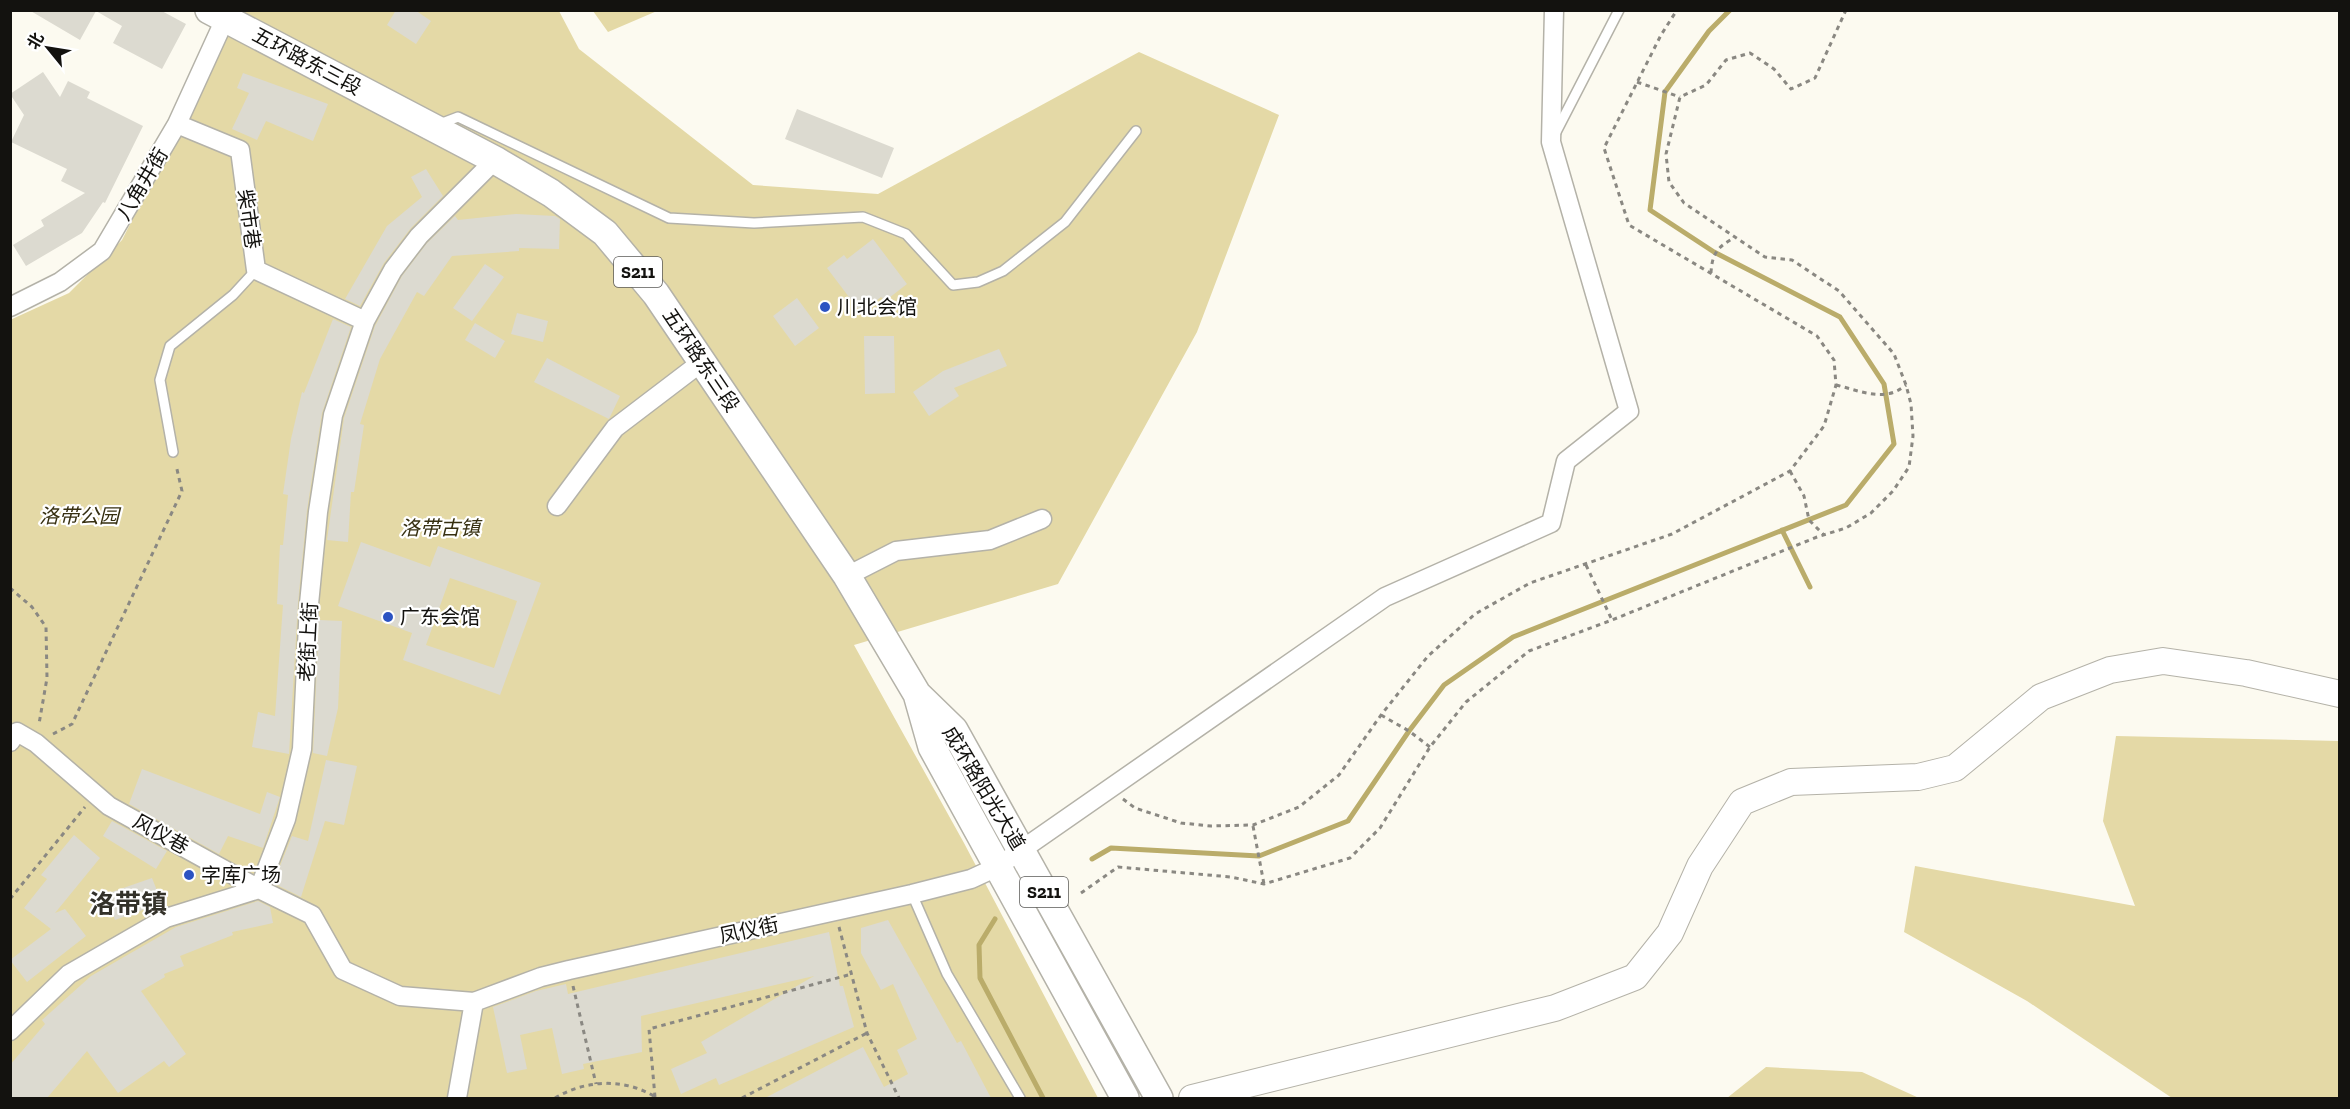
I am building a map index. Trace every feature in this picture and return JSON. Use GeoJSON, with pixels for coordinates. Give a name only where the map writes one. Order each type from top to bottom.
{"type":"FeatureCollection","features":[{"type":"Feature","properties":{"kind":"main road","name":"五环路东三段"},"geometry":{"type":"LineString","coordinates":[[217,15],[495,160],[551,193],[605,233],[656,294],[703,362],[847,576],[917,694]]}},
{"type":"Feature","properties":{"kind":"main road","name":"成环路阳光大道"},"geometry":{"type":"LineString","coordinates":[[917,694],[954,730],[1159,1098]]}},
{"type":"Feature","properties":{"kind":"main road","name":"成环路阳光大道"},"geometry":{"type":"LineString","coordinates":[[917,694],[932,747],[1125,1098]]}},
{"type":"Feature","properties":{"kind":"street"},"geometry":{"type":"LineString","coordinates":[[1551,142],[1554,10]]}},
{"type":"Feature","properties":{"kind":"street","name":"八角井街"},"geometry":{"type":"LineString","coordinates":[[10,307],[60,282],[102,251],[177,124],[217,15]]}},
{"type":"Feature","properties":{"kind":"street","name":"柴市巷"},"geometry":{"type":"LineString","coordinates":[[177,124],[240,150],[256,270],[365,321]]}},
{"type":"Feature","properties":{"kind":"street","name":"凤仪街"},"geometry":{"type":"LineString","coordinates":[[474,1002],[541,977],[569,970],[971,879],[1022,852],[1385,597],[1551,523],[1566,460],[1629,411],[1551,142]]}},
{"type":"Feature","properties":{"kind":"street","name":"老街上街"},"geometry":{"type":"LineString","coordinates":[[260,889],[286,819],[302,749],[309,604],[318,512],[333,415],[365,321],[393,270],[419,236],[495,160]]}},
{"type":"Feature","properties":{"kind":"street"},"geometry":{"type":"LineString","coordinates":[[557,506],[615,428],[703,362]]}},
{"type":"Feature","properties":{"kind":"street"},"geometry":{"type":"LineString","coordinates":[[847,576],[896,551],[990,540],[1042,519]]}},
{"type":"Feature","properties":{"kind":"street"},"geometry":{"type":"LineString","coordinates":[[1192,1098],[1555,1008],[1635,977],[1670,933],[1700,866],[1742,802],[1791,782],[1918,777],[1955,768],[2041,697],[2110,670],[2163,662],[2246,673],[2340,694]]}},
{"type":"Feature","properties":{"kind":"street"},"geometry":{"type":"LineString","coordinates":[[10,742],[18,732],[36,743]]}},
{"type":"Feature","properties":{"kind":"street","name":"风仪巷"},"geometry":{"type":"LineString","coordinates":[[36,743],[109,806],[312,915],[343,970],[400,996],[474,1002]]}},
{"type":"Feature","properties":{"kind":"street"},"geometry":{"type":"LineString","coordinates":[[12,1025],[69,974],[166,918],[260,889]]}},
{"type":"Feature","properties":{"kind":"street"},"geometry":{"type":"LineString","coordinates":[[457,1098],[474,1002]]}},
{"type":"Feature","properties":{"kind":"lane"},"geometry":{"type":"LineString","coordinates":[[1551,142],[1619,10]]}},
{"type":"Feature","properties":{"kind":"lane"},"geometry":{"type":"LineString","coordinates":[[432,127],[458,117],[669,218],[754,223],[863,217],[906,234],[953,285],[978,282],[1003,272],[1065,222],[1136,131]]}},
{"type":"Feature","properties":{"kind":"lane"},"geometry":{"type":"LineString","coordinates":[[173,452],[160,380],[170,346],[233,295],[256,270]]}},
{"type":"Feature","properties":{"kind":"lane"},"geometry":{"type":"LineString","coordinates":[[912,894],[947,974],[1020,1098]]}},
{"type":"Feature","properties":{"kind":"path"},"geometry":{"type":"LineString","coordinates":[[1637,82],[1680,97],[1706,85],[1726,60],[1750,53],[1774,69],[1791,89],[1815,78],[1846,10]]}},
{"type":"Feature","properties":{"kind":"path"},"geometry":{"type":"LineString","coordinates":[[1082,893],[1118,867],[1231,877],[1263,884],[1350,858],[1380,828],[1430,747],[1466,702],[1529,651],[1776,555],[1816,537],[1846,528],[1871,513],[1893,491],[1910,467],[1913,436],[1911,404],[1894,354],[1839,291],[1792,260],[1765,257],[1684,203],[1669,182],[1666,154],[1680,97]]}},
{"type":"Feature","properties":{"kind":"path"},"geometry":{"type":"LineString","coordinates":[[1711,273],[1714,252],[1734,238]]}},
{"type":"Feature","properties":{"kind":"path"},"geometry":{"type":"LineString","coordinates":[[1836,385],[1886,396],[1898,392],[1906,385]]}},
{"type":"Feature","properties":{"kind":"path"},"geometry":{"type":"LineString","coordinates":[[36,743],[72,724],[182,491],[173,452]]}},
{"type":"Feature","properties":{"kind":"path"},"geometry":{"type":"LineString","coordinates":[[1790,471],[1804,496],[1809,520],[1824,535]]}},
{"type":"Feature","properties":{"kind":"path"},"geometry":{"type":"LineString","coordinates":[[1585,564],[1612,620]]}},
{"type":"Feature","properties":{"kind":"path"},"geometry":{"type":"LineString","coordinates":[[10,588],[32,607],[46,627],[47,678],[36,743]]}},
{"type":"Feature","properties":{"kind":"path"},"geometry":{"type":"LineString","coordinates":[[1381,715],[1409,731],[1430,747]]}},
{"type":"Feature","properties":{"kind":"path"},"geometry":{"type":"LineString","coordinates":[[10,899],[96,794]]}},
{"type":"Feature","properties":{"kind":"path"},"geometry":{"type":"LineString","coordinates":[[1253,825],[1263,884]]}},
{"type":"Feature","properties":{"kind":"path"},"geometry":{"type":"LineString","coordinates":[[835,911],[867,1033],[899,1098]]}},
{"type":"Feature","properties":{"kind":"path"},"geometry":{"type":"LineString","coordinates":[[569,970],[596,1084]]}},
{"type":"Feature","properties":{"kind":"path"},"geometry":{"type":"LineString","coordinates":[[555,1098],[580,1087],[596,1084],[627,1085],[656,1098],[650,1029],[852,974]]}},
{"type":"Feature","properties":{"kind":"path"},"geometry":{"type":"LineString","coordinates":[[742,1098],[867,1033]]}},
{"type":"Feature","properties":{"kind":"green space","name":"洛带古镇"},"geometry":{"type":"Polygon","coordinates":[[[238,11],[559,11],[579,49],[753,185],[878,194],[1139,52],[1279,115],[1197,332],[1058,584],[854,645],[964,843],[1098,1098],[11,1098],[10,320],[69,293],[122,240],[238,11]]]}},
{"type":"Feature","properties":{"kind":"green space"},"geometry":{"type":"Polygon","coordinates":[[[593,11],[657,11],[608,32],[593,11]]]}},
{"type":"Feature","properties":{"kind":"green space"},"geometry":{"type":"Polygon","coordinates":[[[2116,736],[2339,741],[2339,1098],[2172,1098],[2027,1001],[1904,932],[1915,866],[2135,906],[2103,821],[2116,736]]]}},
{"type":"Feature","properties":{"kind":"green space"},"geometry":{"type":"Polygon","coordinates":[[[1766,1067],[1862,1072],[1919,1098],[1727,1098],[1766,1067]]]}},
{"type":"Feature","properties":{"kind":"building"},"geometry":{"type":"Polygon","coordinates":[[[29,10],[160,10],[186,24],[162,69],[113,43],[122,26],[96,11],[80,40],[29,10]]]}},
{"type":"Feature","properties":{"kind":"building"},"geometry":{"type":"Polygon","coordinates":[[[396,10],[415,10],[431,21],[416,44],[387,25],[396,10]]]}},
{"type":"Feature","properties":{"kind":"building"},"geometry":{"type":"Polygon","coordinates":[[[43,72],[60,97],[68,81],[90,92],[87,98],[143,126],[105,203],[103,202],[82,233],[26,266],[13,245],[44,226],[41,220],[85,193],[61,181],[67,169],[11,142],[24,115],[10,94],[43,72]]]}},
{"type":"Feature","properties":{"kind":"building"},"geometry":{"type":"Polygon","coordinates":[[[243,73],[328,104],[313,141],[266,121],[257,140],[232,129],[249,93],[237,88],[243,73]]]}},
{"type":"Feature","properties":{"kind":"building"},"geometry":{"type":"Polygon","coordinates":[[[797,109],[894,148],[882,178],[785,139],[797,109]]]}},
{"type":"Feature","properties":{"kind":"building"},"geometry":{"type":"Polygon","coordinates":[[[426,169],[443,196],[411,228],[384,263],[360,306],[345,299],[387,226],[422,197],[411,177],[426,169]]]}},
{"type":"Feature","properties":{"kind":"building"},"geometry":{"type":"Polygon","coordinates":[[[516,214],[555,216],[560,219],[559,249],[519,248],[519,251],[452,256],[424,296],[417,292],[380,359],[360,424],[364,425],[354,492],[351,492],[348,542],[327,540],[344,418],[375,326],[402,276],[427,243],[455,216],[458,220],[516,214]]]}},
{"type":"Feature","properties":{"kind":"building"},"geometry":{"type":"Polygon","coordinates":[[[873,239],[907,284],[885,301],[881,297],[861,313],[827,268],[844,255],[847,259],[873,239]]]}},
{"type":"Feature","properties":{"kind":"building"},"geometry":{"type":"Polygon","coordinates":[[[485,264],[504,277],[472,321],[453,308],[485,264]]]}},
{"type":"Feature","properties":{"kind":"building"},"geometry":{"type":"Polygon","coordinates":[[[797,298],[819,328],[795,346],[773,316],[797,298]]]}},
{"type":"Feature","properties":{"kind":"building"},"geometry":{"type":"Polygon","coordinates":[[[517,313],[548,321],[543,342],[511,334],[517,313]]]}},
{"type":"Feature","properties":{"kind":"building"},"geometry":{"type":"Polygon","coordinates":[[[333,319],[351,327],[322,413],[307,510],[298,603],[289,754],[252,747],[258,712],[275,716],[283,605],[277,604],[280,545],[283,545],[288,495],[283,494],[291,439],[302,392],[304,393],[333,319]]]}},
{"type":"Feature","properties":{"kind":"building"},"geometry":{"type":"Polygon","coordinates":[[[475,323],[505,341],[495,358],[465,340],[475,323]]]}},
{"type":"Feature","properties":{"kind":"building"},"geometry":{"type":"Polygon","coordinates":[[[864,336],[894,336],[895,393],[865,394],[864,336]]]}},
{"type":"Feature","properties":{"kind":"building"},"geometry":{"type":"Polygon","coordinates":[[[999,349],[1007,366],[954,388],[959,396],[929,416],[913,392],[943,371],[999,349]]]}},
{"type":"Feature","properties":{"kind":"building"},"geometry":{"type":"Polygon","coordinates":[[[547,358],[620,396],[609,419],[534,382],[547,358]]]}},
{"type":"Feature","properties":{"kind":"building","name":"广东会馆"},"geometry":{"type":"Polygon","coordinates":[[[361,542],[430,567],[438,546],[541,583],[500,695],[403,660],[412,633],[338,606],[361,542]],[[450,578],[426,645],[494,668],[517,601],[450,578]]]}},
{"type":"Feature","properties":{"kind":"building"},"geometry":{"type":"Polygon","coordinates":[[[319,620],[342,621],[338,708],[327,756],[313,753],[319,620]]]}},
{"type":"Feature","properties":{"kind":"building"},"geometry":{"type":"Polygon","coordinates":[[[326,760],[357,766],[344,825],[325,821],[301,897],[273,883],[292,836],[308,841],[326,760]]]}},
{"type":"Feature","properties":{"kind":"building"},"geometry":{"type":"Polygon","coordinates":[[[142,769],[260,814],[267,792],[280,797],[263,848],[228,836],[219,854],[129,804],[142,769]]]}},
{"type":"Feature","properties":{"kind":"building"},"geometry":{"type":"Polygon","coordinates":[[[112,821],[167,851],[156,869],[103,836],[112,821]]]}},
{"type":"Feature","properties":{"kind":"building"},"geometry":{"type":"Polygon","coordinates":[[[74,835],[100,858],[55,913],[65,909],[86,936],[27,982],[10,960],[51,929],[24,908],[47,879],[41,875],[74,835]]]}},
{"type":"Feature","properties":{"kind":"building"},"geometry":{"type":"Polygon","coordinates":[[[152,878],[162,903],[115,920],[106,894],[152,878]]]}},
{"type":"Feature","properties":{"kind":"building"},"geometry":{"type":"Polygon","coordinates":[[[258,901],[270,907],[273,923],[232,932],[233,935],[180,956],[184,966],[164,974],[165,977],[141,991],[186,1054],[169,1067],[164,1061],[118,1093],[87,1051],[47,1098],[10,1098],[10,1065],[45,1024],[42,1020],[91,976],[176,927],[258,901]]]}},
{"type":"Feature","properties":{"kind":"building"},"geometry":{"type":"Polygon","coordinates":[[[888,920],[957,1043],[961,1041],[991,1098],[765,1098],[863,1047],[884,1087],[908,1074],[897,1050],[917,1039],[893,984],[881,990],[861,953],[861,928],[888,920]]]}},
{"type":"Feature","properties":{"kind":"building"},"geometry":{"type":"Polygon","coordinates":[[[829,932],[840,986],[843,986],[854,1027],[719,1085],[716,1078],[681,1094],[671,1069],[707,1053],[701,1042],[814,976],[641,1016],[642,1052],[583,1064],[584,1069],[562,1074],[552,1028],[520,1035],[527,1069],[507,1073],[493,1007],[536,991],[566,984],[568,994],[829,932]]]}},
{"type":"Feature","properties":{"kind":"waterway"},"geometry":{"type":"LineString","coordinates":[[1092,859],[1111,848],[1259,856],[1348,821],[1409,731],[1444,685],[1513,637],[1846,505],[1894,444],[1884,384],[1840,317],[1714,252],[1650,210],[1665,92],[1709,31],[1730,10]]}},
{"type":"Feature","properties":{"kind":"waterway"},"geometry":{"type":"LineString","coordinates":[[1782,530],[1810,587]]}},
{"type":"Feature","properties":{"kind":"waterway"},"geometry":{"type":"LineString","coordinates":[[995,919],[979,945],[980,978],[1043,1098]]}},
{"type":"Feature","properties":{"kind":"place","name":"川北会馆"},"geometry":{"type":"Point","coordinates":[825,307]}},
{"type":"Feature","properties":{"kind":"place","name":"广东会馆"},"geometry":{"type":"Point","coordinates":[388,617]}},
{"type":"Feature","properties":{"kind":"place","name":"字库广场"},"geometry":{"type":"Point","coordinates":[189,875]}},
{"type":"Feature","properties":{"kind":"district","name":"洛带镇"},"geometry":{"type":"Point","coordinates":[128,904]}},
{"type":"Feature","properties":{"kind":"park label","name":"洛带公园"},"geometry":{"type":"Point","coordinates":[79,516]}}]}
